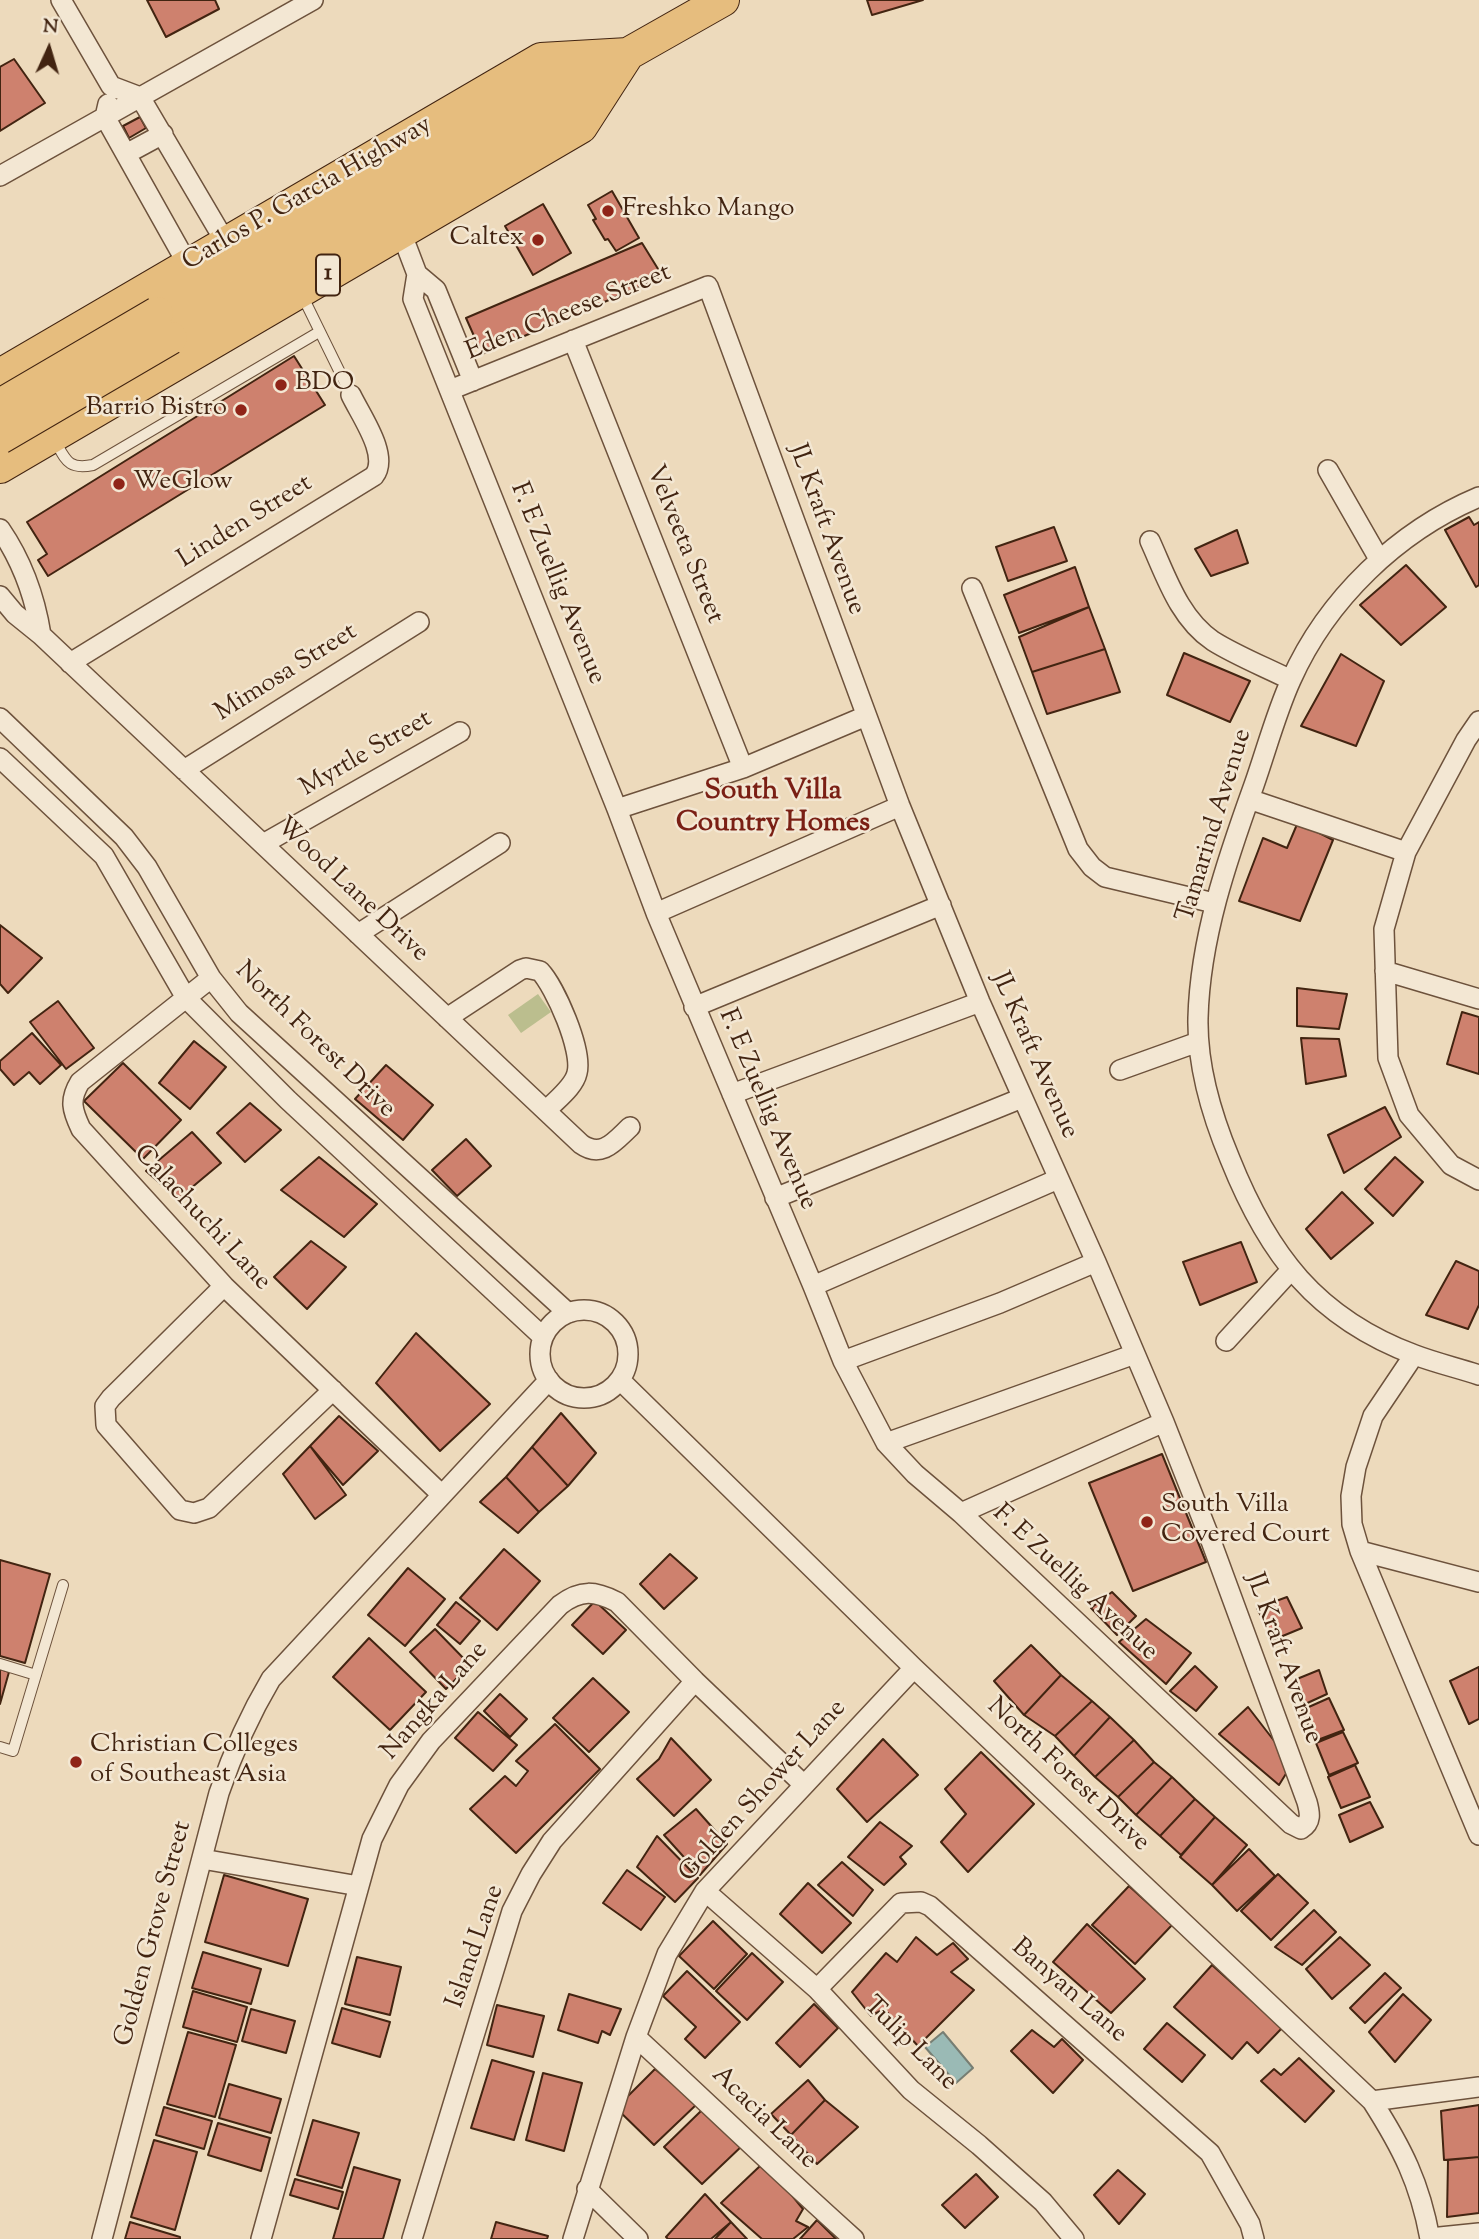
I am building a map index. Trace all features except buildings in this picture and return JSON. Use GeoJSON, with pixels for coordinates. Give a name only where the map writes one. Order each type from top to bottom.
{"type":"FeatureCollection","features":[{"type":"Feature","properties":{"kind":"highway","name":"Carlos P. Garcia Highway"},"geometry":{"type":"LineString","coordinates":[[0,438],[164,325],[553,80],[596,72],[723,0]]}},
{"type":"Feature","properties":{"kind":"highway","name":"Carlos P. Garcia Highway"},"geometry":{"type":"LineString","coordinates":[[0,467],[581,127],[628,54]]}},
{"type":"Feature","properties":{"kind":"highway","name":"Carlos P. Garcia Highway"},"geometry":{"type":"LineString","coordinates":[[0,375],[541,59],[628,54]]}},
{"type":"Feature","properties":{"kind":"highway"},"geometry":{"type":"LineString","coordinates":[[86,325],[126,393]]}},
{"type":"Feature","properties":{"kind":"highway","name":"Carlos P. Garcia Highway"},"geometry":{"type":"LineString","coordinates":[[0,405],[164,325]]}},
{"type":"Feature","properties":{"kind":"street"},"geometry":{"type":"LineString","coordinates":[[61,0],[111,86],[140,97],[226,243]]}},
{"type":"Feature","properties":{"kind":"street"},"geometry":{"type":"LineString","coordinates":[[0,176],[313,0]]}},
{"type":"Feature","properties":{"kind":"street"},"geometry":{"type":"LineString","coordinates":[[111,86],[105,117],[188,265]]}},
{"type":"Feature","properties":{"kind":"street"},"geometry":{"type":"LineString","coordinates":[[126,154],[163,134]]}},
{"type":"Feature","properties":{"kind":"street","name":"F. E Zuellig Avenue"},"geometry":{"type":"LineString","coordinates":[[401,232],[417,274],[436,290],[473,381]]}},
{"type":"Feature","properties":{"kind":"street","name":"F. E Zuellig Avenue"},"geometry":{"type":"LineString","coordinates":[[417,274],[413,299],[656,913],[843,1361],[886,1443],[915,1474],[961,1513],[1291,1824]]}},
{"type":"Feature","properties":{"kind":"street","name":"Eden Cheese Street"},"geometry":{"type":"LineString","coordinates":[[450,390],[708,286]]}},
{"type":"Feature","properties":{"kind":"street","name":"JL Kraft Avenue"},"geometry":{"type":"LineString","coordinates":[[708,286],[900,806],[980,1002],[1164,1422],[1211,1541],[1307,1802],[1307,1826],[1301,1829],[1291,1824]]}},
{"type":"Feature","properties":{"kind":"street","name":"Velveeta Street"},"geometry":{"type":"LineString","coordinates":[[573,340],[743,768]]}},
{"type":"Feature","properties":{"kind":"street","name":"Linden Street"},"geometry":{"type":"LineString","coordinates":[[70,663],[374,476],[381,464],[379,451],[351,395]]}},
{"type":"Feature","properties":{"kind":"street"},"geometry":{"type":"LineString","coordinates":[[1328,470],[1380,559]]}},
{"type":"Feature","properties":{"kind":"street","name":"Tamarind Avenue"},"geometry":{"type":"LineString","coordinates":[[1479,497],[1419,528],[1380,559],[1334,612],[1312,642],[1291,680],[1214,903],[1199,996],[1198,1042],[1221,1138],[1247,1201],[1269,1241],[1291,1270],[1312,1294],[1342,1317],[1374,1336],[1415,1355],[1479,1375]]}},
{"type":"Feature","properties":{"kind":"street"},"geometry":{"type":"LineString","coordinates":[[0,529],[26,577],[36,607],[41,635]]}},
{"type":"Feature","properties":{"kind":"street"},"geometry":{"type":"LineString","coordinates":[[1150,541],[1176,599],[1192,621],[1212,640],[1291,680]]}},
{"type":"Feature","properties":{"kind":"street"},"geometry":{"type":"LineString","coordinates":[[972,588],[1078,849],[1105,877],[1214,903]]}},
{"type":"Feature","properties":{"kind":"street","name":"Wood Lane Drive"},"geometry":{"type":"LineString","coordinates":[[0,596],[15,614],[41,635],[581,1144],[595,1151],[607,1148],[630,1127]]}},
{"type":"Feature","properties":{"kind":"street","name":"Mimosa Street"},"geometry":{"type":"LineString","coordinates":[[184,770],[419,622]]}},
{"type":"Feature","properties":{"kind":"street"},"geometry":{"type":"LineString","coordinates":[[617,809],[743,768],[866,716]]}},
{"type":"Feature","properties":{"kind":"street","name":"North Forest Drive"},"geometry":{"type":"LineString","coordinates":[[0,718],[130,844],[147,867],[211,978],[239,1013],[568,1313]]}},
{"type":"Feature","properties":{"kind":"street"},"geometry":{"type":"LineString","coordinates":[[1479,721],[1473,743],[1406,852],[1384,929],[1388,1058],[1409,1115],[1451,1165],[1479,1180]]}},
{"type":"Feature","properties":{"kind":"street","name":"Myrtle Street"},"geometry":{"type":"LineString","coordinates":[[263,844],[460,732]]}},
{"type":"Feature","properties":{"kind":"street"},"geometry":{"type":"LineString","coordinates":[[0,758],[104,856],[186,998],[288,1100],[543,1337]]}},
{"type":"Feature","properties":{"kind":"street"},"geometry":{"type":"LineString","coordinates":[[1249,799],[1406,852]]}},
{"type":"Feature","properties":{"kind":"street"},"geometry":{"type":"LineString","coordinates":[[656,913],[900,806]]}},
{"type":"Feature","properties":{"kind":"street"},"geometry":{"type":"LineString","coordinates":[[358,934],[500,842]]}},
{"type":"Feature","properties":{"kind":"street"},"geometry":{"type":"LineString","coordinates":[[694,1007],[940,905]]}},
{"type":"Feature","properties":{"kind":"street"},"geometry":{"type":"LineString","coordinates":[[447,1018],[520,970],[526,968],[540,971],[550,986],[573,1037],[578,1055],[577,1073],[573,1082],[546,1111]]}},
{"type":"Feature","properties":{"kind":"street"},"geometry":{"type":"LineString","coordinates":[[1385,971],[1479,999]]}},
{"type":"Feature","properties":{"kind":"street","name":"Calachuchi Lane"},"geometry":{"type":"LineString","coordinates":[[211,978],[80,1082],[72,1096],[72,1107],[81,1129],[224,1286],[443,1495]]}},
{"type":"Feature","properties":{"kind":"street"},"geometry":{"type":"LineString","coordinates":[[732,1094],[980,1002]]}},
{"type":"Feature","properties":{"kind":"street"},"geometry":{"type":"LineString","coordinates":[[1120,1070],[1198,1042]]}},
{"type":"Feature","properties":{"kind":"street"},"geometry":{"type":"LineString","coordinates":[[775,1198],[1022,1098]]}},
{"type":"Feature","properties":{"kind":"street"},"geometry":{"type":"LineString","coordinates":[[813,1286],[1058,1179]]}},
{"type":"Feature","properties":{"kind":"street"},"geometry":{"type":"LineString","coordinates":[[843,1361],[1000,1303],[1096,1262]]}},
{"type":"Feature","properties":{"kind":"street"},"geometry":{"type":"LineString","coordinates":[[1226,1341],[1291,1270]]}},
{"type":"Feature","properties":{"kind":"street"},"geometry":{"type":"LineString","coordinates":[[224,1286],[104,1406],[106,1424],[180,1510],[194,1513],[209,1508],[333,1390]]}},
{"type":"Feature","properties":{"kind":"street"},"geometry":{"type":"LineString","coordinates":[[577,1310],[596,1311],[620,1327],[628,1344],[627,1363],[620,1380],[604,1393],[585,1398],[565,1393],[544,1373],[540,1355],[543,1337],[549,1327],[568,1313],[577,1310]]}},
{"type":"Feature","properties":{"kind":"street"},"geometry":{"type":"LineString","coordinates":[[886,1443],[1135,1354]]}},
{"type":"Feature","properties":{"kind":"street"},"geometry":{"type":"LineString","coordinates":[[1415,1355],[1374,1416],[1356,1467],[1351,1496],[1352,1524],[1360,1551],[1479,1835]]}},
{"type":"Feature","properties":{"kind":"street","name":"Golden Grove Street"},"geometry":{"type":"LineString","coordinates":[[102,2239],[219,1793],[235,1746],[271,1679],[549,1380]]}},
{"type":"Feature","properties":{"kind":"street","name":"North Forest Drive"},"geometry":{"type":"LineString","coordinates":[[620,1380],[914,1668],[1372,2101],[1399,2143],[1415,2180],[1430,2238]]}},
{"type":"Feature","properties":{"kind":"street"},"geometry":{"type":"LineString","coordinates":[[961,1513],[1164,1422]]}},
{"type":"Feature","properties":{"kind":"street"},"geometry":{"type":"LineString","coordinates":[[1360,1551],[1479,1582]]}},
{"type":"Feature","properties":{"kind":"street","name":"Nangka Lane"},"geometry":{"type":"LineString","coordinates":[[261,2239],[372,1839],[399,1786],[431,1741],[560,1605],[572,1595],[587,1592],[617,1602],[803,1784]]}},
{"type":"Feature","properties":{"kind":"street","name":"Golden Shower Lane"},"geometry":{"type":"LineString","coordinates":[[573,2239],[636,2037],[667,1954],[705,1891],[914,1668]]}},
{"type":"Feature","properties":{"kind":"street","name":"Island Lane"},"geometry":{"type":"LineString","coordinates":[[412,2239],[512,1911],[552,1841],[695,1681]]}},
{"type":"Feature","properties":{"kind":"street"},"geometry":{"type":"LineString","coordinates":[[202,1859],[359,1886]]}},
{"type":"Feature","properties":{"kind":"street","name":"Tulip Lane"},"geometry":{"type":"LineString","coordinates":[[705,1891],[817,1989],[911,2090],[1043,2202],[1074,2239]]}},
{"type":"Feature","properties":{"kind":"street","name":"Banyan Lane"},"geometry":{"type":"LineString","coordinates":[[817,1989],[901,1903],[921,1902],[930,1906],[1210,2153],[1250,2224],[1254,2239]]}},
{"type":"Feature","properties":{"kind":"street","name":"Acacia Lane"},"geometry":{"type":"LineString","coordinates":[[636,2037],[854,2239]]}},
{"type":"Feature","properties":{"kind":"street"},"geometry":{"type":"LineString","coordinates":[[1372,2101],[1479,2087]]}},
{"type":"Feature","properties":{"kind":"street"},"geometry":{"type":"LineString","coordinates":[[587,2189],[638,2239]]}},
{"type":"Feature","properties":{"kind":"street"},"geometry":{"type":"LineString","coordinates":[[1430,2238],[1479,2233]]}},
{"type":"Feature","properties":{"kind":"lane"},"geometry":{"type":"LineString","coordinates":[[300,291],[351,395]]}},
{"type":"Feature","properties":{"kind":"lane"},"geometry":{"type":"LineString","coordinates":[[52,436],[70,464],[76,467],[93,465],[319,332]]}},
{"type":"Feature","properties":{"kind":"lane"},"geometry":{"type":"LineString","coordinates":[[0,1747],[13,1751],[63,1585]]}},
{"type":"Feature","properties":{"kind":"lane"},"geometry":{"type":"LineString","coordinates":[[0,1664],[36,1675]]}},
{"type":"Feature","properties":{"kind":"green space"},"geometry":{"type":"Polygon","coordinates":[[[538,994],[551,1012],[521,1033],[508,1015],[538,994]]]}},
{"type":"Feature","properties":{"kind":"water"},"geometry":{"type":"Polygon","coordinates":[[[943,2032],[973,2068],[956,2083],[925,2047],[943,2032]]]}},
{"type":"Feature","properties":{"kind":"place","name":"Freshko Mango"},"geometry":{"type":"Point","coordinates":[608,211]}},
{"type":"Feature","properties":{"kind":"place","name":"Caltex"},"geometry":{"type":"Point","coordinates":[538,240]}},
{"type":"Feature","properties":{"kind":"place","name":"BDO"},"geometry":{"type":"Point","coordinates":[281,385]}},
{"type":"Feature","properties":{"kind":"place","name":"Barrio Bistro"},"geometry":{"type":"Point","coordinates":[241,410]}},
{"type":"Feature","properties":{"kind":"place","name":"WeGlow"},"geometry":{"type":"Point","coordinates":[119,484]}},
{"type":"Feature","properties":{"kind":"place","name":"South Villa Covered Court"},"geometry":{"type":"Point","coordinates":[1147,1522]}},
{"type":"Feature","properties":{"kind":"place","name":"Christian Colleges of Southeast Asia"},"geometry":{"type":"Point","coordinates":[76,1762]}},
{"type":"Feature","properties":{"kind":"district","name":"South Villa Country Homes"},"geometry":{"type":"Point","coordinates":[773,809]}}]}
